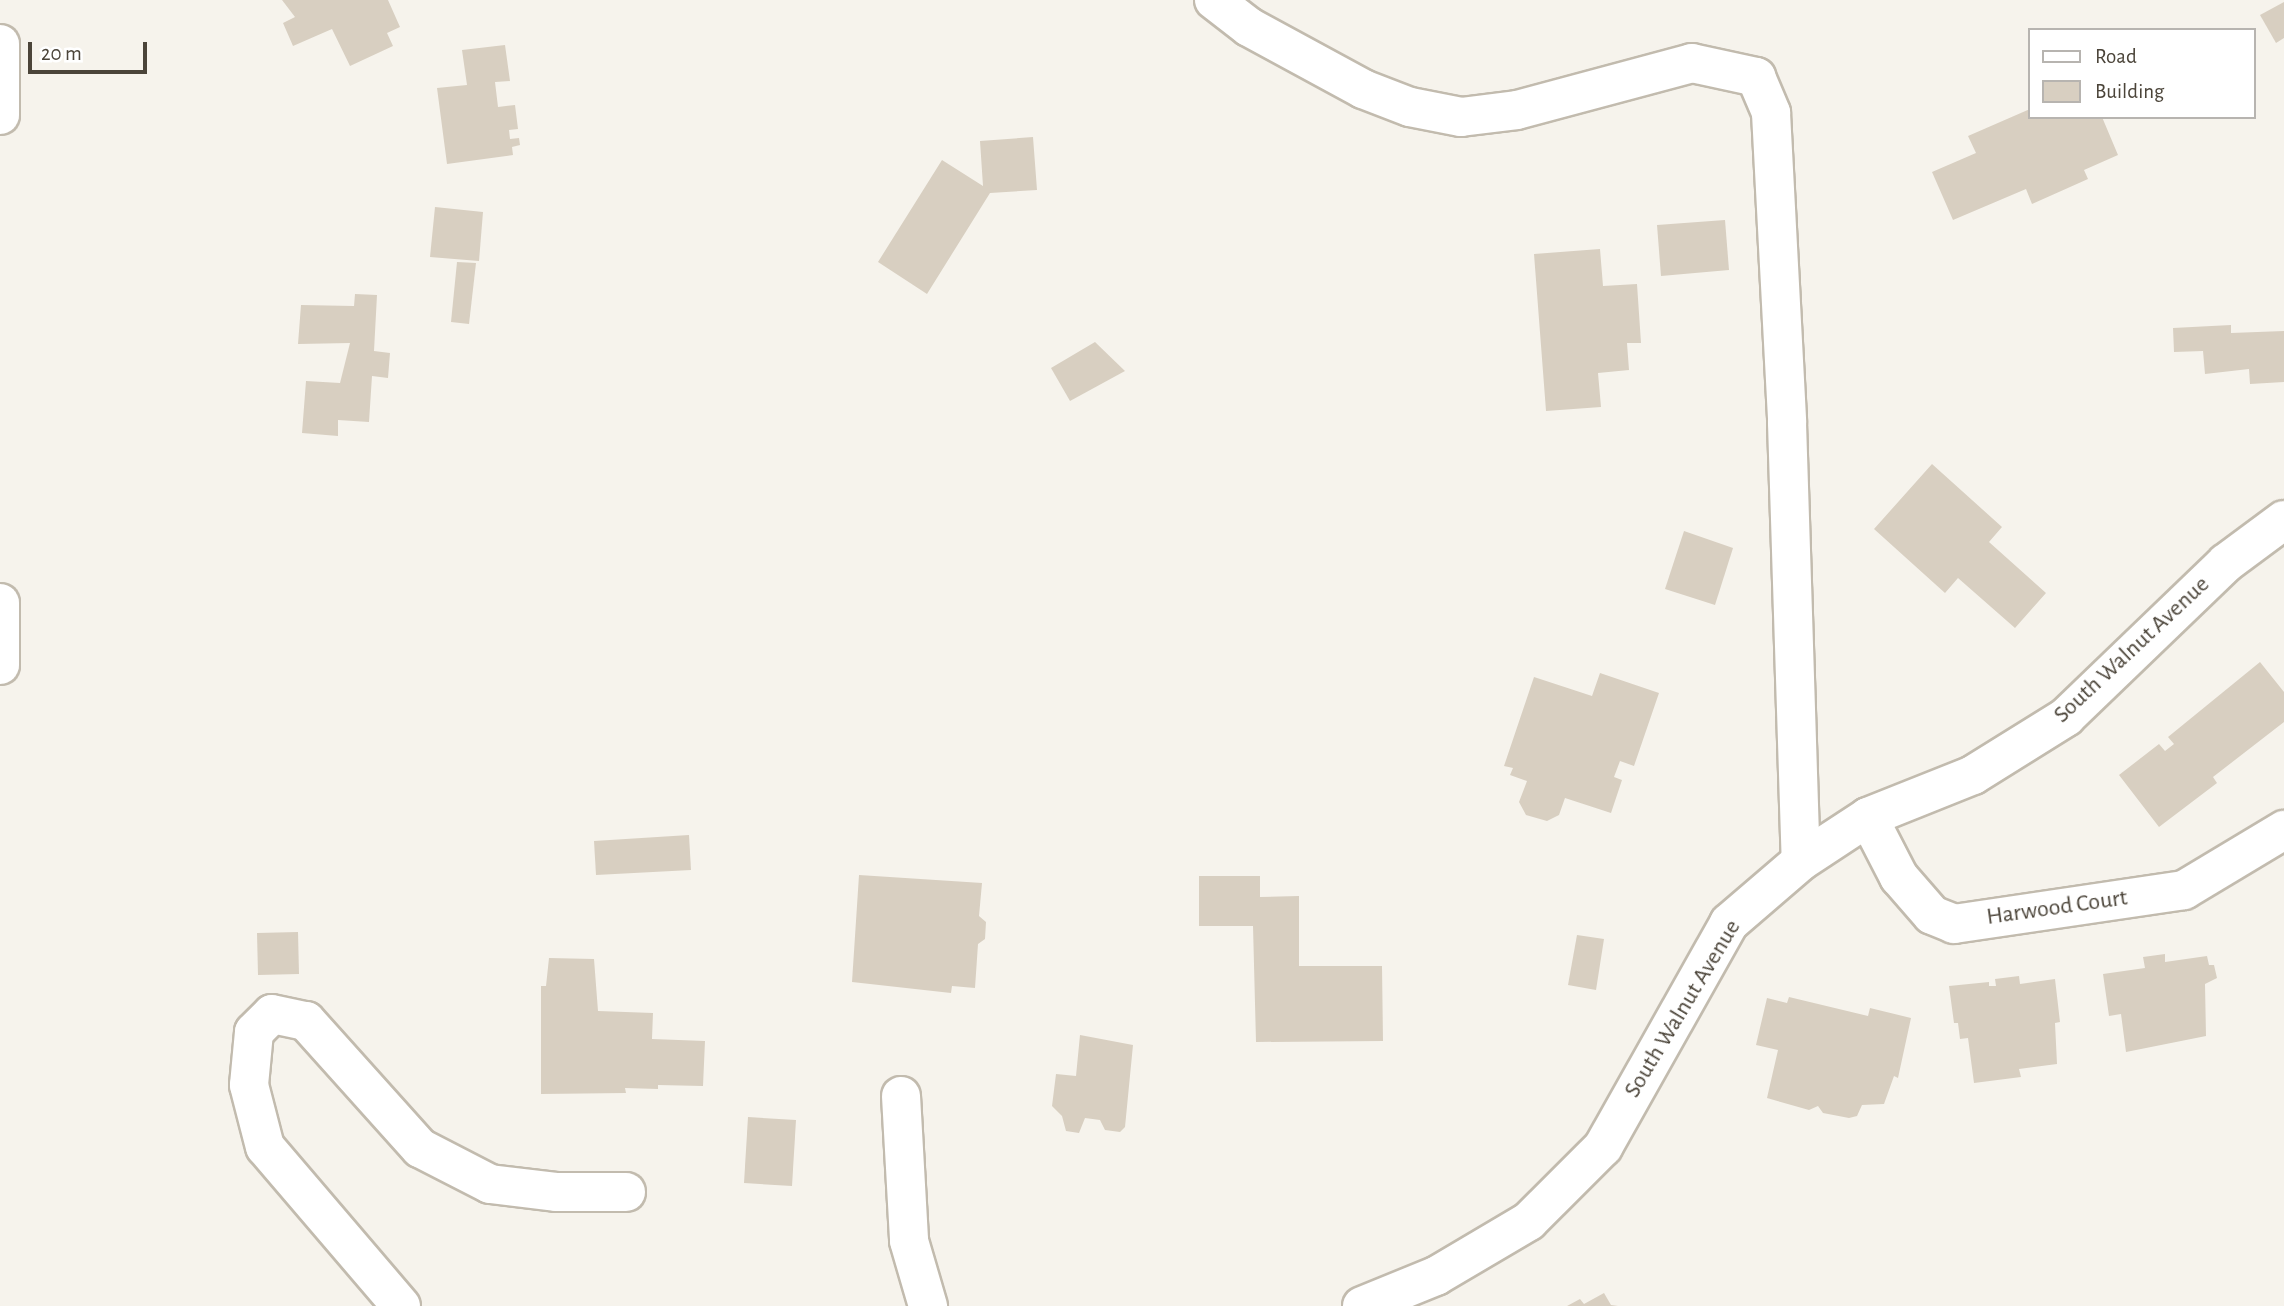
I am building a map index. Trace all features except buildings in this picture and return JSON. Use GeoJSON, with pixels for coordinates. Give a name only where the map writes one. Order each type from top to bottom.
{"type":"FeatureCollection","features":[{"type":"Feature","properties":{"kind":"street"},"geometry":{"type":"LineString","coordinates":[[1214,0],[1249,27],[1363,89],[1410,107],[1461,117],[1517,110],[1692,63],[1756,77],[1771,113],[1787,423],[1801,861]]}},
{"type":"Feature","properties":{"kind":"street"},"geometry":{"type":"LineString","coordinates":[[0,44],[0,115]]}},
{"type":"Feature","properties":{"kind":"street","name":"South Walnut Avenue"},"geometry":{"type":"LineString","coordinates":[[1362,1306],[1436,1276],[1529,1221],[1603,1147],[1729,923],[1801,861],[1868,817],[1973,775],[2066,717],[2199,586],[2284,520]]}},
{"type":"Feature","properties":{"kind":"street"},"geometry":{"type":"LineString","coordinates":[[0,603],[0,665]]}},
{"type":"Feature","properties":{"kind":"street","name":"Harwood Court"},"geometry":{"type":"LineString","coordinates":[[1868,817],[1899,877],[1932,915],[1954,924],[2184,890],[2284,830]]}},
{"type":"Feature","properties":{"kind":"street"},"geometry":{"type":"LineString","coordinates":[[401,1306],[265,1147],[249,1085],[254,1032],[272,1014],[306,1021],[420,1148],[478,1178],[490,1184],[556,1192],[626,1192]]}},
{"type":"Feature","properties":{"kind":"street"},"geometry":{"type":"LineString","coordinates":[[901,1096],[909,1241],[928,1306]]}}]}
